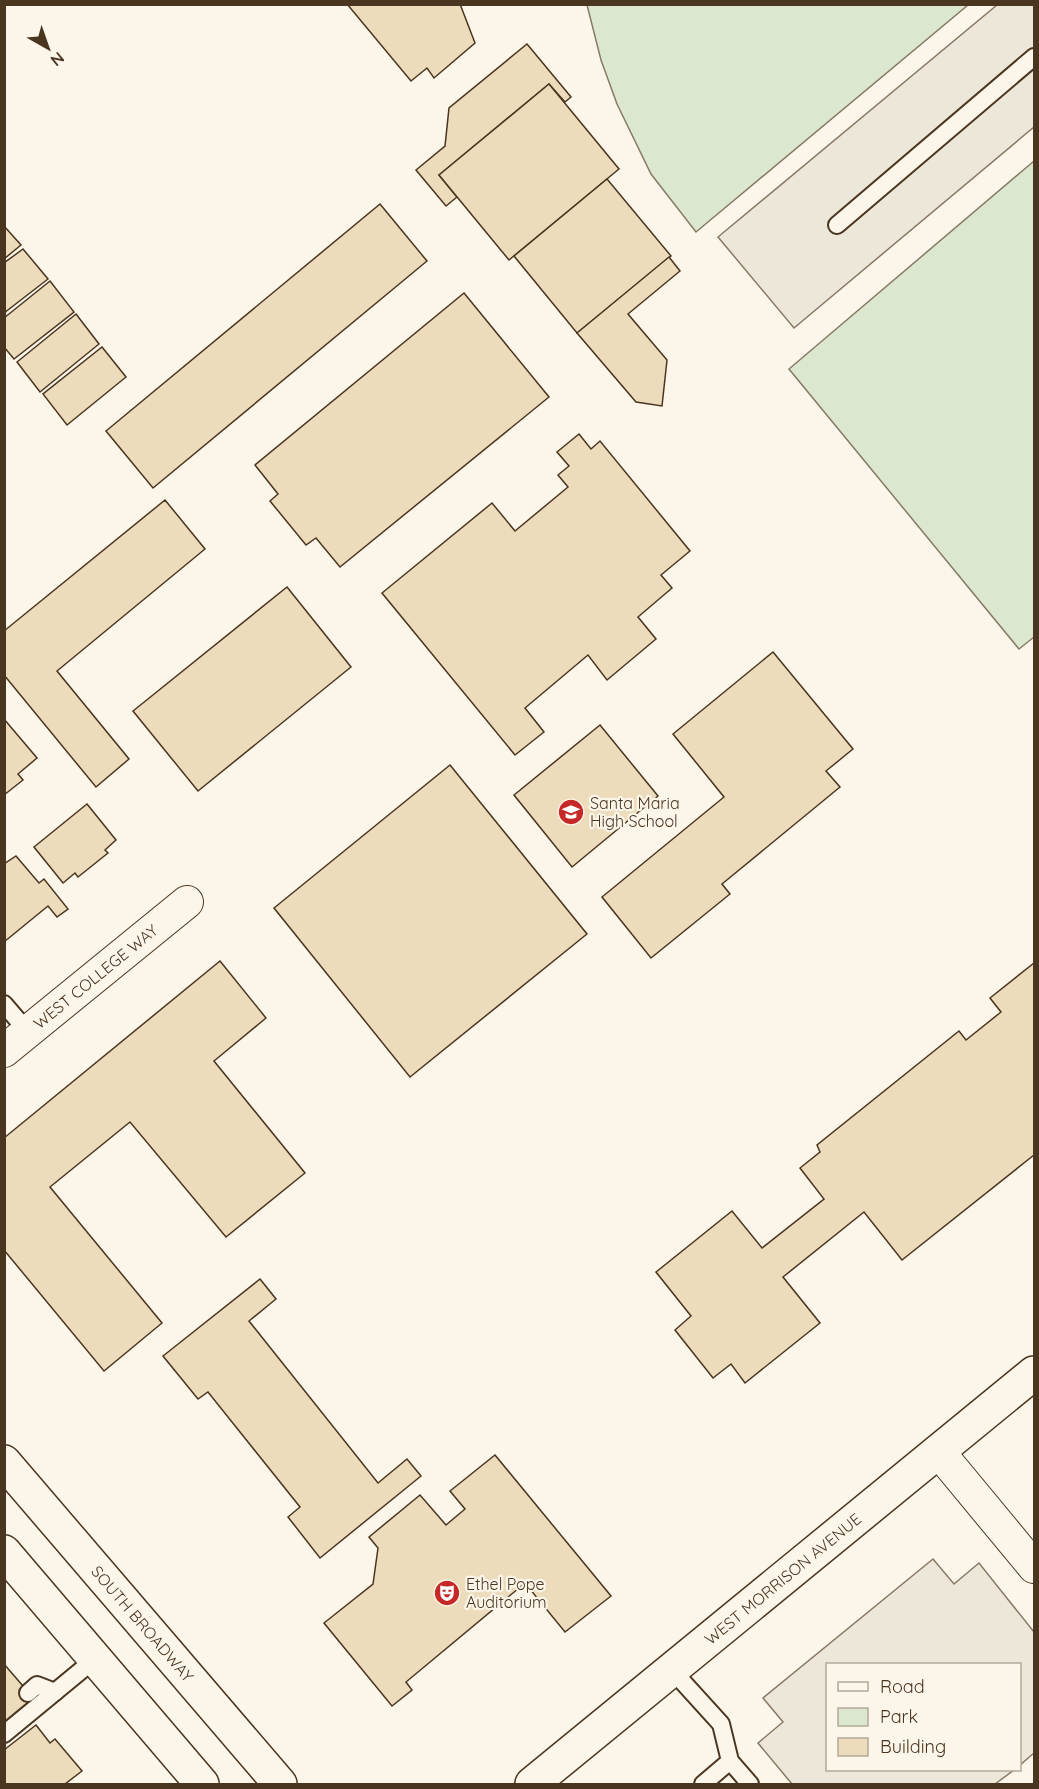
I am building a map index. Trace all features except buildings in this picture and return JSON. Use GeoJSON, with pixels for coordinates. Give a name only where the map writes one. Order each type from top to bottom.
{"type":"FeatureCollection","features":[{"type":"Feature","properties":{"kind":"main road","name":"WEST MORRISON AVENUE"},"geometry":{"type":"LineString","coordinates":[[532,1785],[1035,1372]]}},
{"type":"Feature","properties":{"kind":"main road","name":"SOUTH BROADWAY"},"geometry":{"type":"LineString","coordinates":[[4,1462],[280,1785]]}},
{"type":"Feature","properties":{"kind":"main road"},"geometry":{"type":"LineString","coordinates":[[4,1552],[202,1785]]}},
{"type":"Feature","properties":{"kind":"street","name":"WEST COLLEGE WAY"},"geometry":{"type":"LineString","coordinates":[[16,1041],[187,902]]}},
{"type":"Feature","properties":{"kind":"street"},"geometry":{"type":"LineString","coordinates":[[938,1451],[1035,1567]]}},
{"type":"Feature","properties":{"kind":"lane"},"geometry":{"type":"LineString","coordinates":[[837,225],[1035,57]]}},
{"type":"Feature","properties":{"kind":"lane"},"geometry":{"type":"LineString","coordinates":[[4,1004],[16,1041]]}},
{"type":"Feature","properties":{"kind":"lane"},"geometry":{"type":"LineString","coordinates":[[4,1734],[95,1659]]}},
{"type":"Feature","properties":{"kind":"lane"},"geometry":{"type":"LineString","coordinates":[[672,1670],[721,1724],[730,1761],[750,1785]]}},
{"type":"Feature","properties":{"kind":"lane"},"geometry":{"type":"LineString","coordinates":[[28,1693],[37,1685],[55,1692]]}},
{"type":"Feature","properties":{"kind":"lane"},"geometry":{"type":"LineString","coordinates":[[703,1785],[730,1761]]}},
{"type":"Feature","properties":{"kind":"green space"},"geometry":{"type":"Polygon","coordinates":[[[587,4],[968,5],[696,232],[651,174],[617,104],[601,60],[587,4]]]}},
{"type":"Feature","properties":{"kind":"green space"},"geometry":{"type":"Polygon","coordinates":[[[1034,161],[1034,637],[1019,649],[789,369],[1034,161]]]}},
{"type":"Feature","properties":{"kind":"shaded area"},"geometry":{"type":"Polygon","coordinates":[[[997,5],[1034,5],[1034,127],[794,328],[718,237],[997,5]]]}},
{"type":"Feature","properties":{"kind":"shaded area"},"geometry":{"type":"Polygon","coordinates":[[[933,1559],[954,1584],[979,1563],[1034,1632],[1034,1753],[1021,1764],[1021,1663],[826,1663],[826,1771],[1013,1771],[995,1784],[792,1784],[758,1743],[783,1722],[763,1698],[933,1559]]]}},
{"type":"Feature","properties":{"kind":"place","name":"Santa Maria High School"},"geometry":{"type":"Point","coordinates":[571,812]}},
{"type":"Feature","properties":{"kind":"place","name":"Ethel Pope Auditorium"},"geometry":{"type":"Point","coordinates":[447,1593]}}]}
